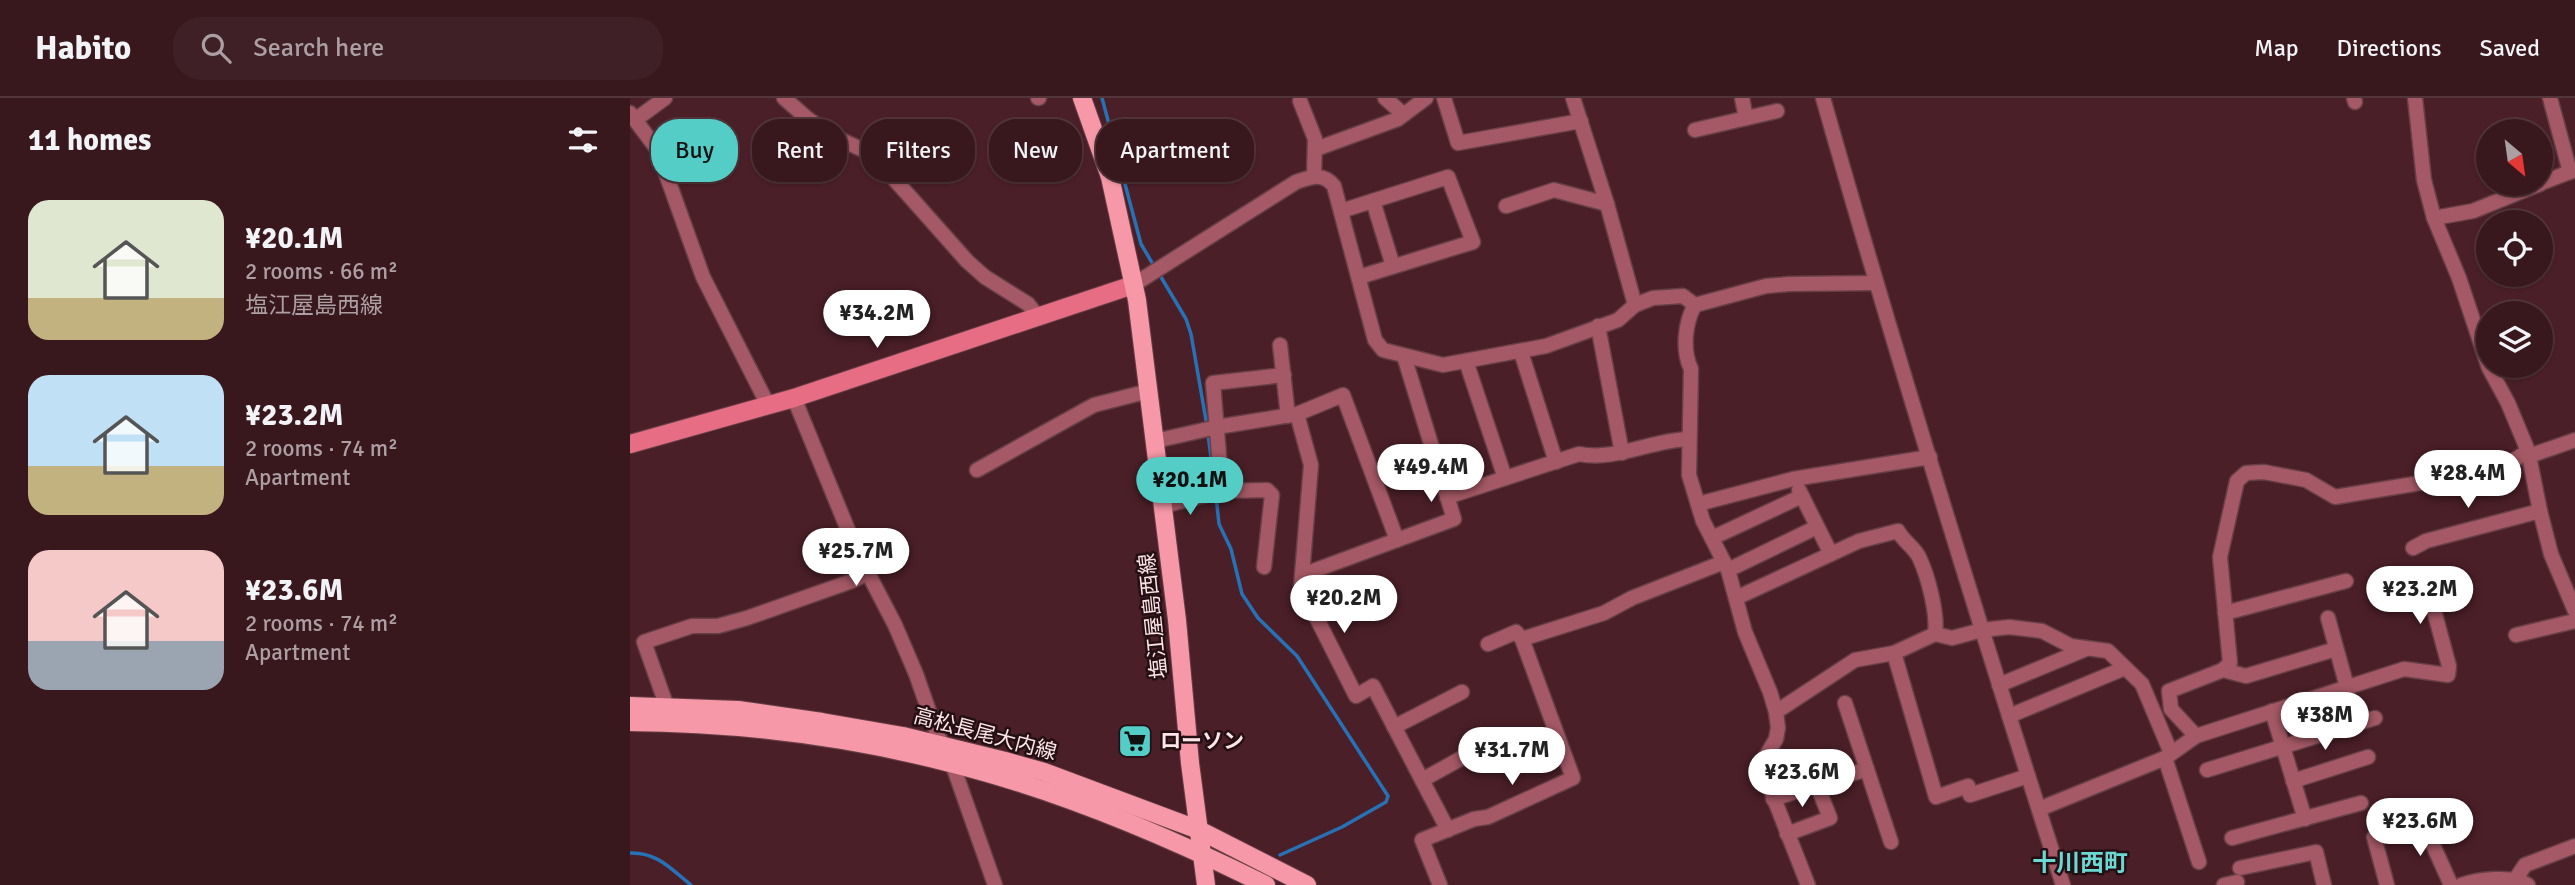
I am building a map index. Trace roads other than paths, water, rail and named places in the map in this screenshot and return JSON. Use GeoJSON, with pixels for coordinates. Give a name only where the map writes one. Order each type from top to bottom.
{"type":"FeatureCollection","features":[{"type":"Feature","properties":{"kind":"main road","name":"塩江屋島西線"},"geometry":{"type":"LineString","coordinates":[[1082,98],[1110,177],[1133,285],[1156,442],[1206,885]]}},
{"type":"Feature","properties":{"kind":"main road","name":"高松長尾大内線"},"geometry":{"type":"LineString","coordinates":[[630,706],[738,710],[942,744],[1044,772],[1199,830],[1307,885]]}},
{"type":"Feature","properties":{"kind":"main road","name":"高松長尾大内線"},"geometry":{"type":"LineString","coordinates":[[630,722],[735,726],[860,743],[952,763],[1043,791],[1202,854],[1266,885]]}},
{"type":"Feature","properties":{"kind":"street"},"geometry":{"type":"LineString","coordinates":[[665,98],[633,116],[657,149],[703,278],[768,405]]}},
{"type":"Feature","properties":{"kind":"street"},"geometry":{"type":"LineString","coordinates":[[784,98],[808,119],[837,138],[872,155],[967,261],[985,277],[1028,304],[1038,317]]}},
{"type":"Feature","properties":{"kind":"street"},"geometry":{"type":"LineString","coordinates":[[1385,98],[1403,114]]}},
{"type":"Feature","properties":{"kind":"street"},"geometry":{"type":"LineString","coordinates":[[1316,149],[1398,119],[1426,98]]}},
{"type":"Feature","properties":{"kind":"street"},"geometry":{"type":"LineString","coordinates":[[1444,98],[1458,143],[1581,121]]}},
{"type":"Feature","properties":{"kind":"street"},"geometry":{"type":"LineString","coordinates":[[1573,98],[1607,204],[1635,305]]}},
{"type":"Feature","properties":{"kind":"street"},"geometry":{"type":"LineString","coordinates":[[1742,98],[1746,118]]}},
{"type":"Feature","properties":{"kind":"street"},"geometry":{"type":"LineString","coordinates":[[1823,98],[1876,283],[2063,885]]}},
{"type":"Feature","properties":{"kind":"street"},"geometry":{"type":"LineString","coordinates":[[2414,98],[2424,180],[2434,218],[2459,278],[2488,368],[2508,403],[2529,454],[2552,554],[2575,611]]}},
{"type":"Feature","properties":{"kind":"street"},"geometry":{"type":"LineString","coordinates":[[2550,98],[2572,171],[2553,178]]}},
{"type":"Feature","properties":{"kind":"street"},"geometry":{"type":"LineString","coordinates":[[1300,101],[1315,139],[1314,175]]}},
{"type":"Feature","properties":{"kind":"street"},"geometry":{"type":"LineString","coordinates":[[1695,130],[1777,111]]}},
{"type":"Feature","properties":{"kind":"street"},"geometry":{"type":"LineString","coordinates":[[630,444],[794,398],[1133,285],[1296,182],[1314,175],[1329,179],[1334,186],[1376,340],[1383,350],[1443,365],[1521,352],[1618,320],[1635,305],[1653,298],[1683,296],[1695,305]]}},
{"type":"Feature","properties":{"kind":"street"},"geometry":{"type":"LineString","coordinates":[[1341,211],[1448,177],[1473,242],[1359,277]]}},
{"type":"Feature","properties":{"kind":"street"},"geometry":{"type":"LineString","coordinates":[[1506,206],[1554,190],[1607,204]]}},
{"type":"Feature","properties":{"kind":"street"},"geometry":{"type":"LineString","coordinates":[[2434,218],[2473,211],[2509,196]]}},
{"type":"Feature","properties":{"kind":"street"},"geometry":{"type":"LineString","coordinates":[[1373,201],[1393,266]]}},
{"type":"Feature","properties":{"kind":"street"},"geometry":{"type":"LineString","coordinates":[[1808,885],[1764,773],[1766,756],[1776,739],[1776,712],[1745,632],[1726,566],[1698,504],[1689,475],[1691,369],[1687,360],[1687,319],[1695,305],[1766,286],[1876,283]]}},
{"type":"Feature","properties":{"kind":"street"},"geometry":{"type":"LineString","coordinates":[[1598,327],[1622,453]]}},
{"type":"Feature","properties":{"kind":"street"},"geometry":{"type":"LineString","coordinates":[[1280,345],[1293,415],[1311,465],[1301,587],[1356,696],[1373,686],[1448,830]]}},
{"type":"Feature","properties":{"kind":"street"},"geometry":{"type":"LineString","coordinates":[[1521,352],[1556,461]]}},
{"type":"Feature","properties":{"kind":"street"},"geometry":{"type":"LineString","coordinates":[[1302,575],[1454,520],[1404,356]]}},
{"type":"Feature","properties":{"kind":"street"},"geometry":{"type":"LineString","coordinates":[[1466,361],[1505,478]]}},
{"type":"Feature","properties":{"kind":"street"},"geometry":{"type":"LineString","coordinates":[[1217,493],[1210,429],[1213,383],[1284,375]]}},
{"type":"Feature","properties":{"kind":"street"},"geometry":{"type":"LineString","coordinates":[[976,470],[1094,405],[1149,391]]}},
{"type":"Feature","properties":{"kind":"street"},"geometry":{"type":"LineString","coordinates":[[1156,442],[1210,429],[1293,415],[1343,395],[1397,540]]}},
{"type":"Feature","properties":{"kind":"street"},"geometry":{"type":"LineString","coordinates":[[794,398],[833,498],[916,674],[942,744],[952,763],[995,885]]}},
{"type":"Feature","properties":{"kind":"street"},"geometry":{"type":"LineString","coordinates":[[1447,497],[1579,454],[1596,457],[1675,439],[1689,439]]}},
{"type":"Feature","properties":{"kind":"street"},"geometry":{"type":"LineString","coordinates":[[2196,736],[2171,709],[2169,691],[2223,670],[2230,663],[2220,557],[2237,481],[2246,472],[2264,472],[2306,480],[2335,497],[2499,470],[2529,454],[2575,440]]}},
{"type":"Feature","properties":{"kind":"street"},"geometry":{"type":"LineString","coordinates":[[1698,504],[1793,479],[1930,457]]}},
{"type":"Feature","properties":{"kind":"street"},"geometry":{"type":"LineString","coordinates":[[1793,479],[1831,554]]}},
{"type":"Feature","properties":{"kind":"street"},"geometry":{"type":"LineString","coordinates":[[1163,506],[1217,493],[1267,490],[1272,495],[1264,566]]}},
{"type":"Feature","properties":{"kind":"street"},"geometry":{"type":"LineString","coordinates":[[1712,538],[1802,495]]}},
{"type":"Feature","properties":{"kind":"street"},"geometry":{"type":"LineString","coordinates":[[2413,548],[2436,538],[2474,527],[2507,522],[2540,511]]}},
{"type":"Feature","properties":{"kind":"street"},"geometry":{"type":"LineString","coordinates":[[1522,639],[1604,613],[1632,598],[1726,566],[1817,527]]}},
{"type":"Feature","properties":{"kind":"street"},"geometry":{"type":"LineString","coordinates":[[1736,598],[1859,541],[1898,531],[1919,557],[1937,622],[1935,634]]}},
{"type":"Feature","properties":{"kind":"street"},"geometry":{"type":"LineString","coordinates":[[667,707],[644,642],[692,626],[718,626],[747,618],[868,573]]}},
{"type":"Feature","properties":{"kind":"street"},"geometry":{"type":"LineString","coordinates":[[2225,612],[2346,581]]}},
{"type":"Feature","properties":{"kind":"street"},"geometry":{"type":"LineString","coordinates":[[2039,809],[2168,755],[2196,736],[2272,711],[2404,669],[2448,675],[2449,666],[2428,588]]}},
{"type":"Feature","properties":{"kind":"street"},"geometry":{"type":"LineString","coordinates":[[2328,618],[2347,687]]}},
{"type":"Feature","properties":{"kind":"street"},"geometry":{"type":"LineString","coordinates":[[2516,635],[2575,621]]}},
{"type":"Feature","properties":{"kind":"street"},"geometry":{"type":"LineString","coordinates":[[1776,712],[1855,660],[1894,653],[1935,634],[1952,638],[1982,630],[2010,627],[2042,631],[2071,646],[2108,651],[2142,684],[2168,755],[2199,863]]}},
{"type":"Feature","properties":{"kind":"street"},"geometry":{"type":"LineString","coordinates":[[1440,885],[1422,840],[1488,817],[1573,778],[1522,639],[1516,632],[1488,644]]}},
{"type":"Feature","properties":{"kind":"street"},"geometry":{"type":"LineString","coordinates":[[1999,685],[2088,648]]}},
{"type":"Feature","properties":{"kind":"street"},"geometry":{"type":"LineString","coordinates":[[2223,670],[2246,676],[2336,649]]}},
{"type":"Feature","properties":{"kind":"street"},"geometry":{"type":"LineString","coordinates":[[1894,653],[1936,797],[1968,786],[1970,795],[2028,776]]}},
{"type":"Feature","properties":{"kind":"street"},"geometry":{"type":"LineString","coordinates":[[2009,716],[2125,668]]}},
{"type":"Feature","properties":{"kind":"street"},"geometry":{"type":"LineString","coordinates":[[1394,727],[1462,692]]}},
{"type":"Feature","properties":{"kind":"street"},"geometry":{"type":"LineString","coordinates":[[1845,703],[1891,842]]}},
{"type":"Feature","properties":{"kind":"street"},"geometry":{"type":"LineString","coordinates":[[2272,711],[2305,818]]}},
{"type":"Feature","properties":{"kind":"street"},"geometry":{"type":"LineString","coordinates":[[2207,770],[2375,718]]}},
{"type":"Feature","properties":{"kind":"street"},"geometry":{"type":"LineString","coordinates":[[2293,781],[2368,757]]}},
{"type":"Feature","properties":{"kind":"street"},"geometry":{"type":"LineString","coordinates":[[1422,780],[1460,759]]}},
{"type":"Feature","properties":{"kind":"street"},"geometry":{"type":"LineString","coordinates":[[1773,799],[1867,769]]}},
{"type":"Feature","properties":{"kind":"street"},"geometry":{"type":"LineString","coordinates":[[1787,834],[1830,818],[1817,785]]}},
{"type":"Feature","properties":{"kind":"street"},"geometry":{"type":"LineString","coordinates":[[2232,838],[2361,803]]}},
{"type":"Feature","properties":{"kind":"street"},"geometry":{"type":"LineString","coordinates":[[2421,818],[2451,885]]}},
{"type":"Feature","properties":{"kind":"street"},"geometry":{"type":"LineString","coordinates":[[2374,836],[2387,885]]}},
{"type":"Feature","properties":{"kind":"street"},"geometry":{"type":"LineString","coordinates":[[2461,885],[2470,882],[2521,883],[2525,865],[2575,846]]}},
{"type":"Feature","properties":{"kind":"street"},"geometry":{"type":"LineString","coordinates":[[2234,878],[2316,852],[2324,885]]}},
{"type":"Feature","properties":{"kind":"waterway"},"geometry":{"type":"LineString","coordinates":[[1102,98],[1141,244],[1154,266]]}},
{"type":"Feature","properties":{"kind":"waterway"},"geometry":{"type":"LineString","coordinates":[[1158,272],[1186,319],[1191,334],[1207,426]]}},
{"type":"Feature","properties":{"kind":"waterway"},"geometry":{"type":"LineString","coordinates":[[1208,434],[1214,481]]}},
{"type":"Feature","properties":{"kind":"waterway"},"geometry":{"type":"LineString","coordinates":[[1216,496],[1219,524],[1231,549],[1242,594],[1258,618],[1297,656],[1388,796],[1386,802],[1342,827],[1280,855]]}},
{"type":"Feature","properties":{"kind":"waterway"},"geometry":{"type":"LineString","coordinates":[[630,853],[656,858],[691,885]]}},
{"type":"Feature","properties":{"kind":"place","name":"ローソン"},"geometry":{"type":"Point","coordinates":[1135,741]}},
{"type":"Feature","properties":{"kind":"district","name":"十川西町"},"geometry":{"type":"Point","coordinates":[2080,863]}}]}
